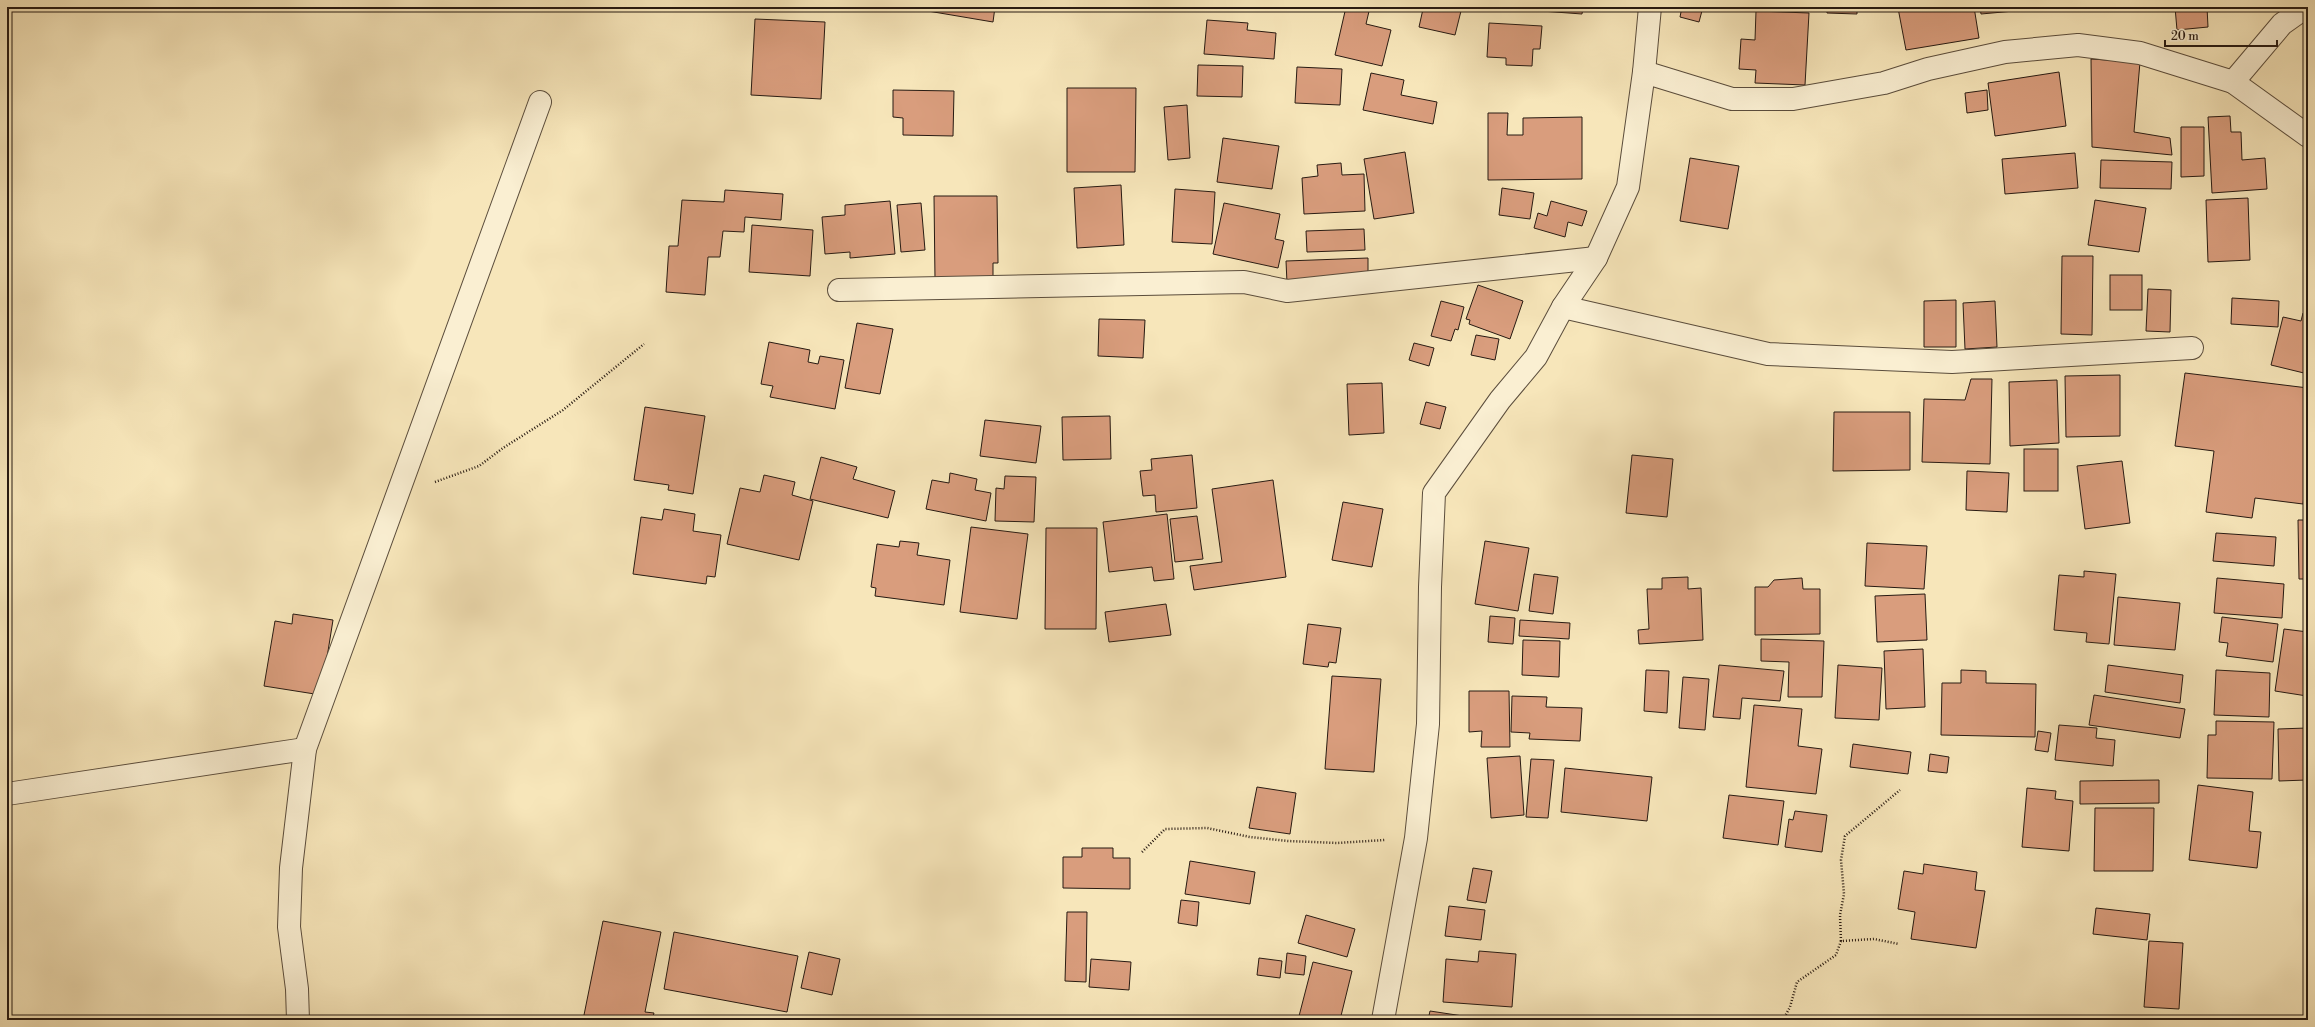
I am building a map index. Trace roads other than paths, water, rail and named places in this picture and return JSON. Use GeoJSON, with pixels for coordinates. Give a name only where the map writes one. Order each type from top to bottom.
{"type":"FeatureCollection","features":[{"type":"Feature","properties":{"kind":"street"},"geometry":{"type":"LineString","coordinates":[[1383,1020],[1416,838],[1428,724],[1430,587],[1434,493],[1500,400],[1536,357],[1563,307],[1596,258],[1628,187],[1644,72],[1650,7]]}},
{"type":"Feature","properties":{"kind":"street"},"geometry":{"type":"LineString","coordinates":[[2233,82],[2282,24],[2306,7]]}},
{"type":"Feature","properties":{"kind":"street"},"geometry":{"type":"LineString","coordinates":[[1644,72],[1732,99],[1793,99],[1884,83],[1928,69],[2005,52],[2078,45],[2140,53],[2233,82],[2308,136]]}},
{"type":"Feature","properties":{"kind":"street"},"geometry":{"type":"LineString","coordinates":[[298,1020],[297,989],[289,927],[291,868],[305,749],[540,102]]}},
{"type":"Feature","properties":{"kind":"street"},"geometry":{"type":"LineString","coordinates":[[839,290],[1244,282],[1287,291],[1332,288],[1419,275],[1596,258]]}},
{"type":"Feature","properties":{"kind":"street"},"geometry":{"type":"LineString","coordinates":[[1563,307],[1768,354],[1952,362],[2192,348]]}},
{"type":"Feature","properties":{"kind":"street"},"geometry":{"type":"LineString","coordinates":[[7,794],[305,749]]}}]}
